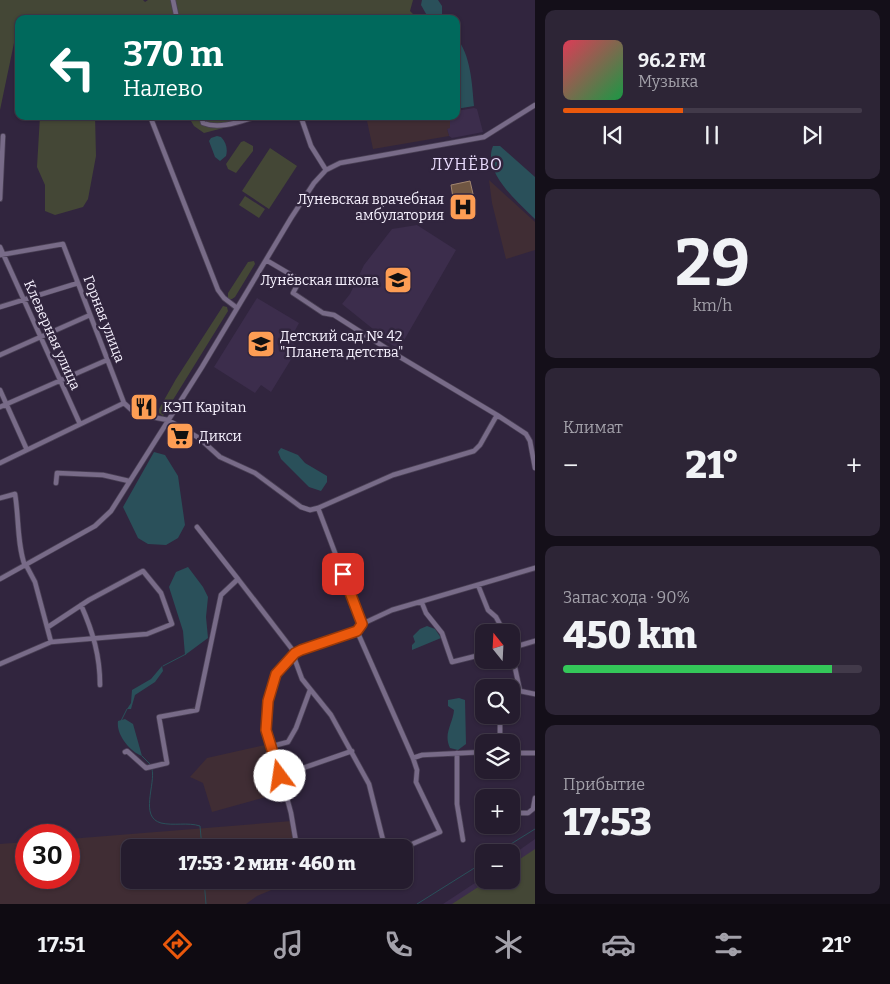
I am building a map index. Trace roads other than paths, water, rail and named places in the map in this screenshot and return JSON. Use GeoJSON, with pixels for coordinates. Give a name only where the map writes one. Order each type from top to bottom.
{"type":"FeatureCollection","features":[{"type":"Feature","properties":{"kind":"street"},"geometry":{"type":"LineString","coordinates":[[173,0],[176,15]]}},
{"type":"Feature","properties":{"kind":"street"},"geometry":{"type":"LineString","coordinates":[[0,579],[104,520],[314,183],[326,170],[340,163],[484,137],[535,105]]}},
{"type":"Feature","properties":{"kind":"street"},"geometry":{"type":"LineString","coordinates":[[152,120],[218,290],[224,298],[237,308]]}},
{"type":"Feature","properties":{"kind":"street"},"geometry":{"type":"LineString","coordinates":[[203,120],[210,126],[244,120]]}},
{"type":"Feature","properties":{"kind":"street"},"geometry":{"type":"LineString","coordinates":[[302,120],[311,146],[326,170]]}},
{"type":"Feature","properties":{"kind":"street"},"geometry":{"type":"LineString","coordinates":[[0,199],[4,136]]}},
{"type":"Feature","properties":{"kind":"street","name":"Горная улица"},"geometry":{"type":"LineString","coordinates":[[2,255],[63,244],[124,403]]}},
{"type":"Feature","properties":{"kind":"street","name":"Клеверная улица"},"geometry":{"type":"LineString","coordinates":[[0,247],[80,424]]}},
{"type":"Feature","properties":{"kind":"street"},"geometry":{"type":"LineString","coordinates":[[266,260],[300,280],[293,293],[323,313],[334,315],[400,358],[526,434],[530,441],[535,468]]}},
{"type":"Feature","properties":{"kind":"street"},"geometry":{"type":"LineString","coordinates":[[0,307],[78,283]]}},
{"type":"Feature","properties":{"kind":"street"},"geometry":{"type":"LineString","coordinates":[[0,355],[90,315]]}},
{"type":"Feature","properties":{"kind":"street"},"geometry":{"type":"LineString","coordinates":[[0,407],[107,360]]}},
{"type":"Feature","properties":{"kind":"street"},"geometry":{"type":"LineString","coordinates":[[0,390],[27,450]]}},
{"type":"Feature","properties":{"kind":"street"},"geometry":{"type":"LineString","coordinates":[[0,463],[124,403],[136,414],[168,420],[200,438],[220,458],[255,473],[301,507],[310,510],[393,475],[474,451],[497,415]]}},
{"type":"Feature","properties":{"kind":"street"},"geometry":{"type":"LineString","coordinates":[[56,483],[57,472],[104,475],[129,481]]}},
{"type":"Feature","properties":{"kind":"street"},"geometry":{"type":"LineString","coordinates":[[0,498],[15,494],[21,554],[35,582],[51,642]]}},
{"type":"Feature","properties":{"kind":"street"},"geometry":{"type":"LineString","coordinates":[[318,508],[362,624]]}},
{"type":"Feature","properties":{"kind":"street"},"geometry":{"type":"LineString","coordinates":[[197,527],[295,653],[295,660],[302,679],[331,715],[369,784],[383,839]]}},
{"type":"Feature","properties":{"kind":"street"},"geometry":{"type":"LineString","coordinates":[[296,839],[273,746],[266,730],[267,711],[272,686],[280,667],[295,653],[357,631],[362,624],[392,610],[535,568]]}},
{"type":"Feature","properties":{"kind":"street"},"geometry":{"type":"LineString","coordinates":[[0,664],[51,642],[95,640],[146,634],[172,624],[161,593],[143,571],[81,605],[48,627]]}},
{"type":"Feature","properties":{"kind":"street"},"geometry":{"type":"LineString","coordinates":[[124,752],[127,750],[146,768],[167,763],[158,717],[197,710],[221,595],[238,579]]}},
{"type":"Feature","properties":{"kind":"street"},"geometry":{"type":"LineString","coordinates":[[478,585],[488,610],[496,617],[500,624]]}},
{"type":"Feature","properties":{"kind":"street"},"geometry":{"type":"LineString","coordinates":[[422,602],[426,613],[442,633],[452,662],[475,656]]}},
{"type":"Feature","properties":{"kind":"street"},"geometry":{"type":"LineString","coordinates":[[81,605],[95,640],[99,659],[100,685]]}},
{"type":"Feature","properties":{"kind":"street"},"geometry":{"type":"LineString","coordinates":[[357,631],[417,770],[416,782],[440,832],[413,844]]}},
{"type":"Feature","properties":{"kind":"street"},"geometry":{"type":"LineString","coordinates":[[520,645],[535,641]]}},
{"type":"Feature","properties":{"kind":"street"},"geometry":{"type":"LineString","coordinates":[[273,746],[288,742],[296,728],[310,690]]}},
{"type":"Feature","properties":{"kind":"street"},"geometry":{"type":"LineString","coordinates":[[520,691],[535,694]]}},
{"type":"Feature","properties":{"kind":"street"},"geometry":{"type":"LineString","coordinates":[[280,776],[352,751]]}},
{"type":"Feature","properties":{"kind":"street"},"geometry":{"type":"LineString","coordinates":[[412,758],[475,752]]}},
{"type":"Feature","properties":{"kind":"street"},"geometry":{"type":"LineString","coordinates":[[520,752],[535,753]]}},
{"type":"Feature","properties":{"kind":"street"},"geometry":{"type":"LineString","coordinates":[[457,753],[457,804],[463,840]]}},
{"type":"Feature","properties":{"kind":"street"},"geometry":{"type":"LineString","coordinates":[[520,813],[528,813],[533,809],[535,799]]}},
{"type":"Feature","properties":{"kind":"waterway"},"geometry":{"type":"LineString","coordinates":[[163,666],[186,654]]}},
{"type":"Feature","properties":{"kind":"waterway"},"geometry":{"type":"LineString","coordinates":[[121,721],[127,709]]}},
{"type":"Feature","properties":{"kind":"waterway"},"geometry":{"type":"LineString","coordinates":[[142,756],[151,765]]}},
{"type":"Feature","properties":{"kind":"waterway"},"geometry":{"type":"LineString","coordinates":[[152,769],[150,807],[154,820],[161,823],[200,826],[201,839]]}},
{"type":"Feature","properties":{"kind":"waterway"},"geometry":{"type":"LineString","coordinates":[[511,844],[535,829]]}},
{"type":"Feature","properties":{"kind":"waterway"},"geometry":{"type":"LineString","coordinates":[[417,904],[475,868]]}},
{"type":"Feature","properties":{"kind":"waterway"},"geometry":{"type":"LineString","coordinates":[[205,889],[206,904]]}},
{"type":"Feature","properties":{"kind":"place","name":"Луневская врачебная амбулатория"},"geometry":{"type":"Point","coordinates":[463,207]}},
{"type":"Feature","properties":{"kind":"place","name":"Лунёвская школа"},"geometry":{"type":"Point","coordinates":[398,280]}},
{"type":"Feature","properties":{"kind":"place","name":"Детский сад № 42 \"Планета детства\""},"geometry":{"type":"Point","coordinates":[261,344]}},
{"type":"Feature","properties":{"kind":"place","name":"КЭП Kapitan"},"geometry":{"type":"Point","coordinates":[144,407]}},
{"type":"Feature","properties":{"kind":"place","name":"Дикси"},"geometry":{"type":"Point","coordinates":[180,436]}},
{"type":"Feature","properties":{"kind":"district","name":"ЛУНЁВО"},"geometry":{"type":"Point","coordinates":[467,164]}}]}
